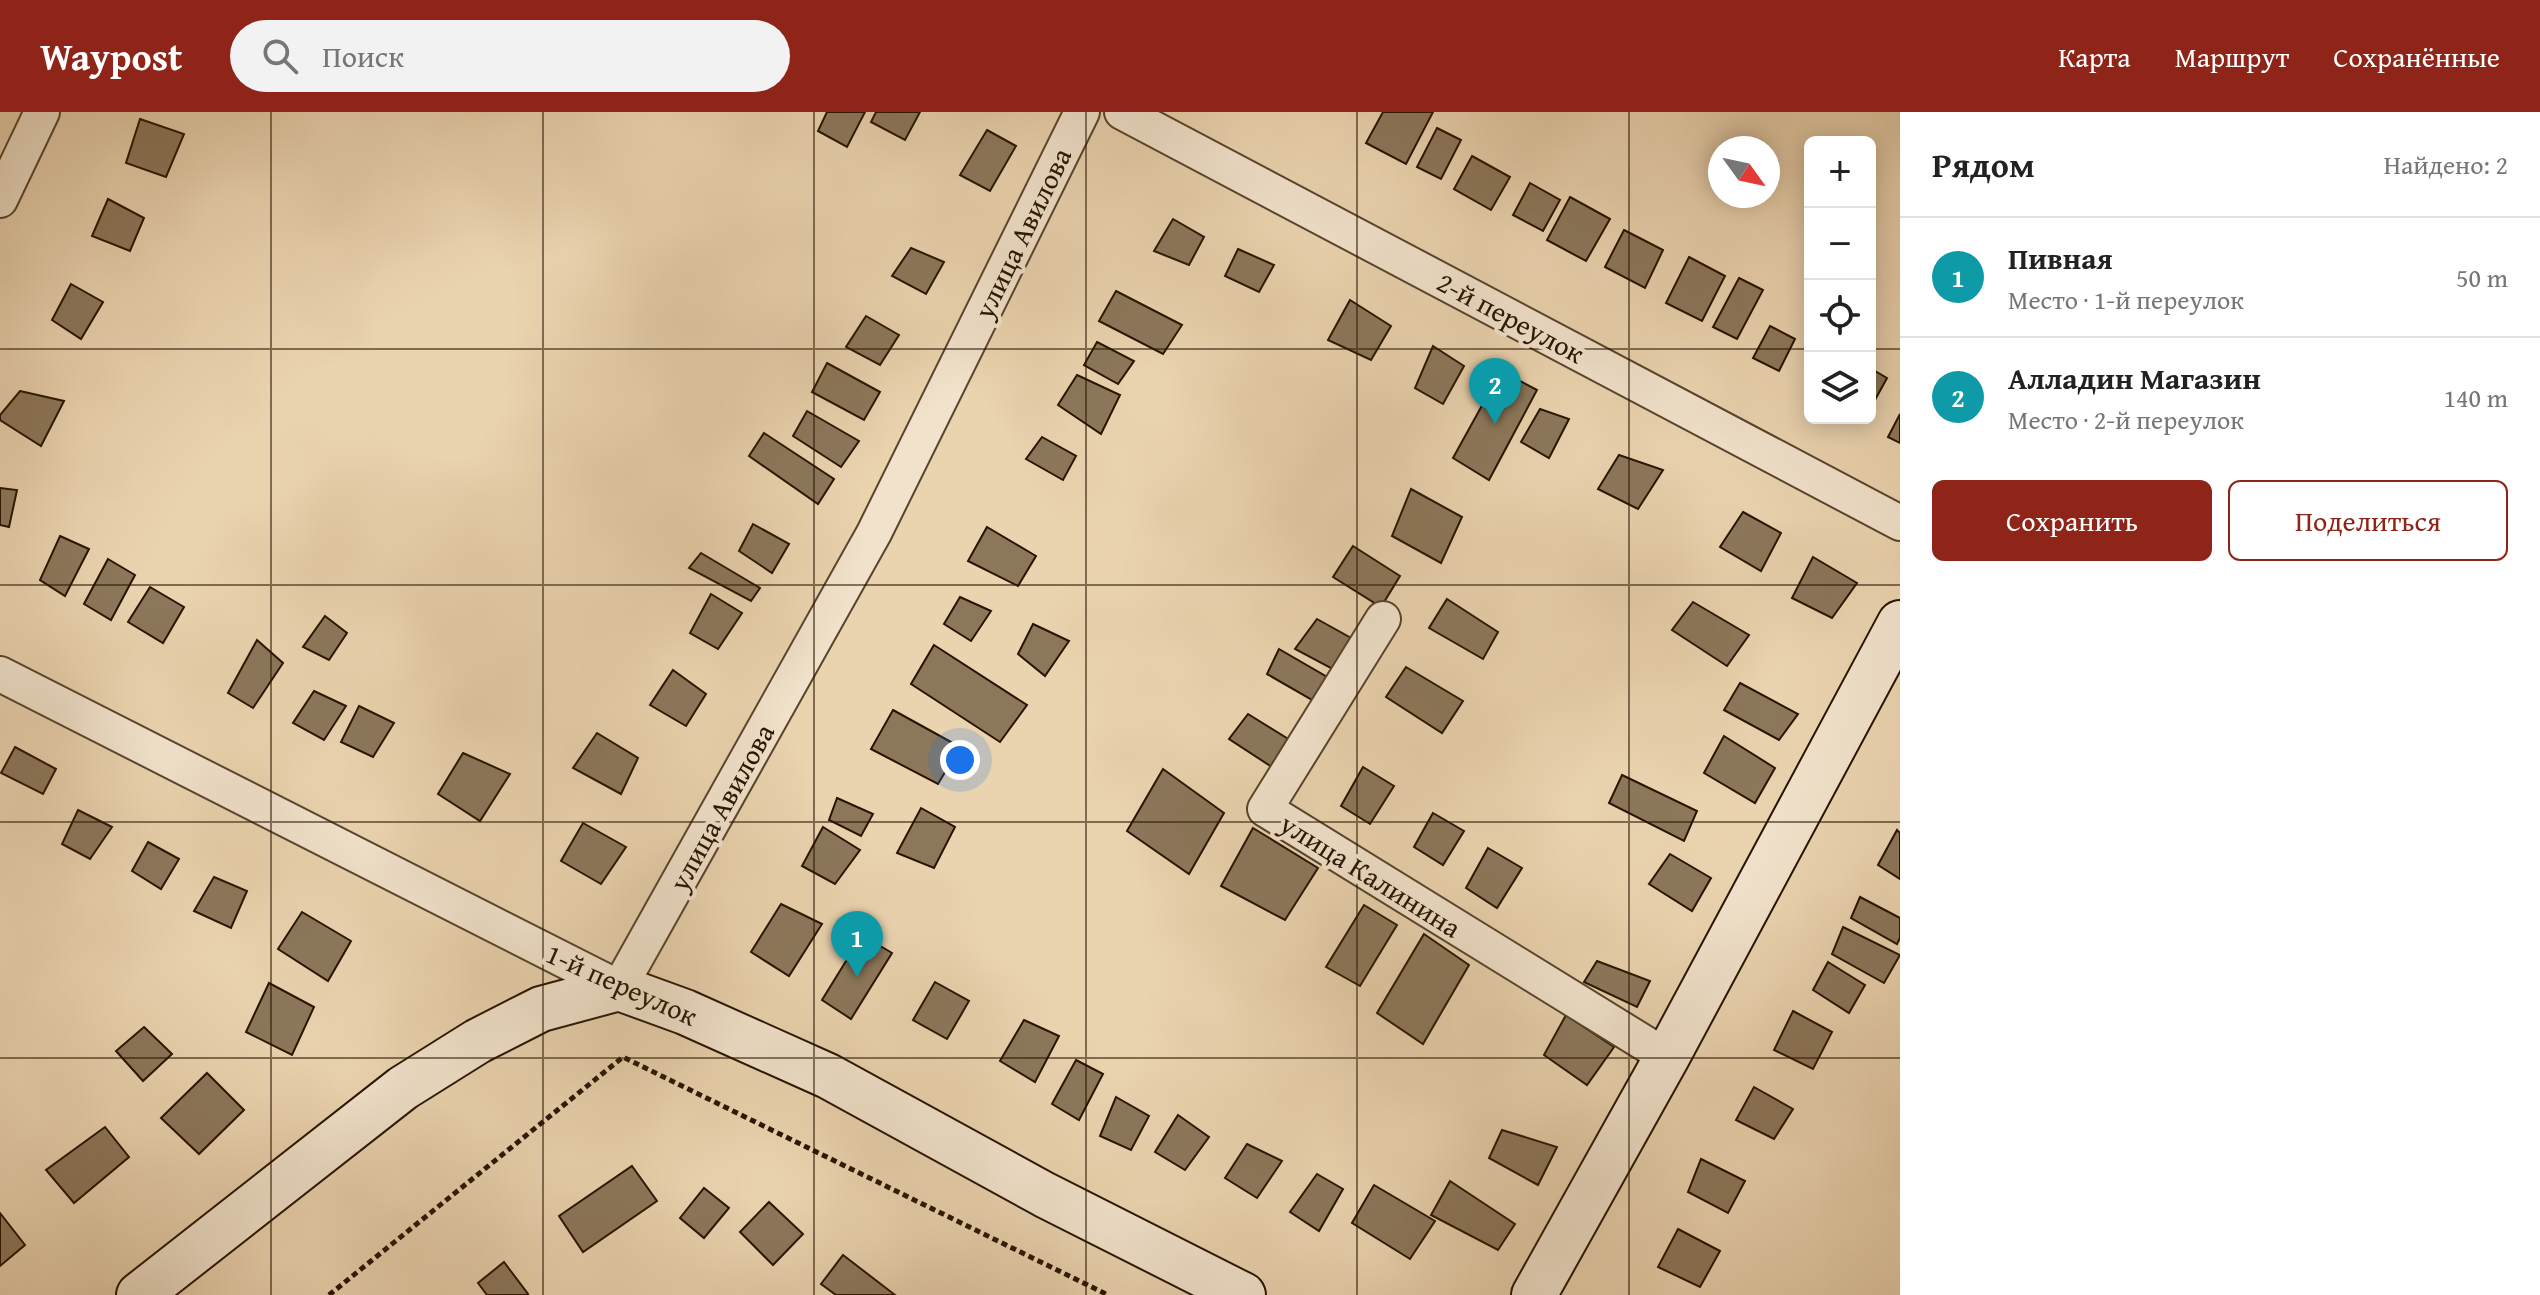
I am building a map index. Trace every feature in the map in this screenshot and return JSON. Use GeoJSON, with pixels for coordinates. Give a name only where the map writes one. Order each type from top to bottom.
{"type":"FeatureCollection","features":[{"type":"Feature","properties":{"kind":"main road"},"geometry":{"type":"LineString","coordinates":[[1534,1295],[1667,1057],[1900,623]]}},
{"type":"Feature","properties":{"kind":"main road"},"geometry":{"type":"LineString","coordinates":[[139,1295],[403,1088],[478,1041],[541,1009],[619,988]]}},
{"type":"Feature","properties":{"kind":"main road","name":"1-й переулок"},"geometry":{"type":"LineString","coordinates":[[619,988],[685,1012],[828,1076],[1045,1195],[1243,1295]]}},
{"type":"Feature","properties":{"kind":"street"},"geometry":{"type":"LineString","coordinates":[[0,200],[42,112]]}},
{"type":"Feature","properties":{"kind":"street","name":"улица Авилова"},"geometry":{"type":"LineString","coordinates":[[619,988],[874,533],[1082,112]]}},
{"type":"Feature","properties":{"kind":"street","name":"2-й переулок"},"geometry":{"type":"LineString","coordinates":[[1122,112],[1900,523]]}},
{"type":"Feature","properties":{"kind":"street","name":"улица Калинина"},"geometry":{"type":"LineString","coordinates":[[1383,619],[1265,809],[1667,1057]]}},
{"type":"Feature","properties":{"kind":"street","name":"1-й переулок"},"geometry":{"type":"LineString","coordinates":[[0,674],[619,988]]}},
{"type":"Feature","properties":{"kind":"path"},"geometry":{"type":"LineString","coordinates":[[329,1295],[623,1057],[1108,1295]]}},
{"type":"Feature","properties":{"kind":"building"},"geometry":{"type":"Polygon","coordinates":[[[827,112],[865,112],[847,147],[818,131],[827,112]]]}},
{"type":"Feature","properties":{"kind":"building"},"geometry":{"type":"Polygon","coordinates":[[[876,112],[920,112],[905,140],[871,122],[876,112]]]}},
{"type":"Feature","properties":{"kind":"building"},"geometry":{"type":"Polygon","coordinates":[[[1383,112],[1433,112],[1406,164],[1366,143],[1383,112]]]}},
{"type":"Feature","properties":{"kind":"building"},"geometry":{"type":"Polygon","coordinates":[[[140,119],[184,134],[166,177],[126,163],[140,119]]]}},
{"type":"Feature","properties":{"kind":"building"},"geometry":{"type":"Polygon","coordinates":[[[1437,128],[1461,140],[1441,179],[1417,167],[1437,128]]]}},
{"type":"Feature","properties":{"kind":"building"},"geometry":{"type":"Polygon","coordinates":[[[987,130],[1016,146],[990,191],[960,175],[987,130]]]}},
{"type":"Feature","properties":{"kind":"building"},"geometry":{"type":"Polygon","coordinates":[[[1472,156],[1510,177],[1491,210],[1454,189],[1472,156]]]}},
{"type":"Feature","properties":{"kind":"building"},"geometry":{"type":"Polygon","coordinates":[[[1530,183],[1560,200],[1543,231],[1513,215],[1530,183]]]}},
{"type":"Feature","properties":{"kind":"building"},"geometry":{"type":"Polygon","coordinates":[[[1570,197],[1610,219],[1586,261],[1547,240],[1570,197]]]}},
{"type":"Feature","properties":{"kind":"building"},"geometry":{"type":"Polygon","coordinates":[[[108,199],[144,218],[130,251],[92,236],[108,199]]]}},
{"type":"Feature","properties":{"kind":"building"},"geometry":{"type":"Polygon","coordinates":[[[1173,219],[1204,237],[1189,265],[1154,251],[1173,219]]]}},
{"type":"Feature","properties":{"kind":"building"},"geometry":{"type":"Polygon","coordinates":[[[1624,230],[1663,250],[1645,288],[1605,267],[1624,230]]]}},
{"type":"Feature","properties":{"kind":"building"},"geometry":{"type":"Polygon","coordinates":[[[911,248],[944,262],[926,294],[892,276],[911,248]]]}},
{"type":"Feature","properties":{"kind":"building"},"geometry":{"type":"Polygon","coordinates":[[[1238,249],[1274,265],[1259,292],[1225,276],[1238,249]]]}},
{"type":"Feature","properties":{"kind":"building"},"geometry":{"type":"Polygon","coordinates":[[[1689,257],[1725,276],[1702,321],[1666,303],[1689,257]]]}},
{"type":"Feature","properties":{"kind":"building"},"geometry":{"type":"Polygon","coordinates":[[[1739,278],[1763,290],[1737,339],[1713,327],[1739,278]]]}},
{"type":"Feature","properties":{"kind":"building"},"geometry":{"type":"Polygon","coordinates":[[[71,284],[103,302],[81,339],[52,320],[71,284]]]}},
{"type":"Feature","properties":{"kind":"building"},"geometry":{"type":"Polygon","coordinates":[[[1116,291],[1182,325],[1163,354],[1099,321],[1116,291]]]}},
{"type":"Feature","properties":{"kind":"building"},"geometry":{"type":"Polygon","coordinates":[[[1350,300],[1391,326],[1371,360],[1328,340],[1350,300]]]}},
{"type":"Feature","properties":{"kind":"building"},"geometry":{"type":"Polygon","coordinates":[[[866,316],[899,335],[880,365],[846,347],[866,316]]]}},
{"type":"Feature","properties":{"kind":"building"},"geometry":{"type":"Polygon","coordinates":[[[1770,326],[1795,339],[1779,371],[1753,358],[1770,326]]]}},
{"type":"Feature","properties":{"kind":"building"},"geometry":{"type":"Polygon","coordinates":[[[1097,342],[1134,361],[1118,384],[1084,365],[1097,342]]]}},
{"type":"Feature","properties":{"kind":"building"},"geometry":{"type":"Polygon","coordinates":[[[1433,346],[1464,366],[1443,404],[1415,388],[1433,346]]]}},
{"type":"Feature","properties":{"kind":"building"},"geometry":{"type":"Polygon","coordinates":[[[827,363],[880,392],[864,420],[812,392],[827,363]]]}},
{"type":"Feature","properties":{"kind":"building"},"geometry":{"type":"Polygon","coordinates":[[[1501,371],[1537,390],[1489,480],[1453,458],[1501,371]]]}},
{"type":"Feature","properties":{"kind":"building"},"geometry":{"type":"Polygon","coordinates":[[[1876,372],[1887,378],[1876,398],[1876,372]]]}},
{"type":"Feature","properties":{"kind":"building"},"geometry":{"type":"Polygon","coordinates":[[[1077,375],[1120,395],[1101,434],[1058,405],[1077,375]]]}},
{"type":"Feature","properties":{"kind":"building"},"geometry":{"type":"Polygon","coordinates":[[[20,391],[64,401],[41,446],[0,420],[0,415],[20,391]]]}},
{"type":"Feature","properties":{"kind":"building"},"geometry":{"type":"Polygon","coordinates":[[[1540,409],[1569,419],[1549,458],[1521,442],[1540,409]]]}},
{"type":"Feature","properties":{"kind":"building"},"geometry":{"type":"Polygon","coordinates":[[[807,411],[859,441],[841,467],[793,436],[807,411]]]}},
{"type":"Feature","properties":{"kind":"building"},"geometry":{"type":"Polygon","coordinates":[[[1900,414],[1900,443],[1888,437],[1900,414]]]}},
{"type":"Feature","properties":{"kind":"building"},"geometry":{"type":"Polygon","coordinates":[[[764,433],[834,479],[818,504],[749,456],[764,433]]]}},
{"type":"Feature","properties":{"kind":"building"},"geometry":{"type":"Polygon","coordinates":[[[1042,437],[1076,456],[1063,480],[1026,459],[1042,437]]]}},
{"type":"Feature","properties":{"kind":"building"},"geometry":{"type":"Polygon","coordinates":[[[1619,455],[1663,470],[1638,509],[1598,489],[1619,455]]]}},
{"type":"Feature","properties":{"kind":"building"},"geometry":{"type":"Polygon","coordinates":[[[0,488],[17,490],[9,527],[0,525],[0,488]]]}},
{"type":"Feature","properties":{"kind":"building"},"geometry":{"type":"Polygon","coordinates":[[[1411,489],[1462,517],[1441,563],[1392,536],[1411,489]]]}},
{"type":"Feature","properties":{"kind":"building"},"geometry":{"type":"Polygon","coordinates":[[[1743,512],[1781,533],[1761,571],[1720,547],[1743,512]]]}},
{"type":"Feature","properties":{"kind":"building"},"geometry":{"type":"Polygon","coordinates":[[[753,524],[789,544],[772,573],[739,551],[753,524]]]}},
{"type":"Feature","properties":{"kind":"building"},"geometry":{"type":"Polygon","coordinates":[[[987,527],[1036,556],[1018,586],[968,561],[987,527]]]}},
{"type":"Feature","properties":{"kind":"building"},"geometry":{"type":"Polygon","coordinates":[[[60,536],[89,549],[65,596],[40,580],[60,536]]]}},
{"type":"Feature","properties":{"kind":"building"},"geometry":{"type":"Polygon","coordinates":[[[1353,546],[1400,576],[1381,607],[1333,577],[1353,546]]]}},
{"type":"Feature","properties":{"kind":"building"},"geometry":{"type":"Polygon","coordinates":[[[701,553],[760,588],[751,601],[689,568],[701,553]]]}},
{"type":"Feature","properties":{"kind":"building"},"geometry":{"type":"Polygon","coordinates":[[[1813,557],[1857,583],[1832,618],[1792,598],[1813,557]]]}},
{"type":"Feature","properties":{"kind":"building"},"geometry":{"type":"Polygon","coordinates":[[[108,559],[135,575],[111,620],[84,604],[108,559]]]}},
{"type":"Feature","properties":{"kind":"building"},"geometry":{"type":"Polygon","coordinates":[[[150,587],[184,607],[163,643],[128,622],[150,587]]]}},
{"type":"Feature","properties":{"kind":"building"},"geometry":{"type":"Polygon","coordinates":[[[711,594],[742,613],[718,649],[690,633],[711,594]]]}},
{"type":"Feature","properties":{"kind":"building"},"geometry":{"type":"Polygon","coordinates":[[[960,597],[991,611],[971,641],[944,624],[960,597]]]}},
{"type":"Feature","properties":{"kind":"building"},"geometry":{"type":"Polygon","coordinates":[[[1447,599],[1498,632],[1483,659],[1429,628],[1447,599]]]}},
{"type":"Feature","properties":{"kind":"building"},"geometry":{"type":"Polygon","coordinates":[[[1693,602],[1749,635],[1727,666],[1672,630],[1693,602]]]}},
{"type":"Feature","properties":{"kind":"building"},"geometry":{"type":"Polygon","coordinates":[[[325,616],[347,633],[329,660],[303,647],[325,616]]]}},
{"type":"Feature","properties":{"kind":"building"},"geometry":{"type":"Polygon","coordinates":[[[1317,619],[1362,644],[1342,674],[1295,649],[1317,619]]]}},
{"type":"Feature","properties":{"kind":"building"},"geometry":{"type":"Polygon","coordinates":[[[1033,624],[1069,641],[1045,676],[1018,654],[1033,624]]]}},
{"type":"Feature","properties":{"kind":"building"},"geometry":{"type":"Polygon","coordinates":[[[257,640],[283,663],[253,708],[228,693],[257,640]]]}},
{"type":"Feature","properties":{"kind":"building"},"geometry":{"type":"Polygon","coordinates":[[[934,645],[1027,705],[1000,742],[911,684],[934,645]]]}},
{"type":"Feature","properties":{"kind":"building"},"geometry":{"type":"Polygon","coordinates":[[[1279,649],[1334,681],[1321,705],[1267,674],[1279,649]]]}},
{"type":"Feature","properties":{"kind":"building"},"geometry":{"type":"Polygon","coordinates":[[[1406,667],[1463,701],[1442,733],[1386,697],[1406,667]]]}},
{"type":"Feature","properties":{"kind":"building"},"geometry":{"type":"Polygon","coordinates":[[[673,670],[706,694],[686,726],[650,705],[673,670]]]}},
{"type":"Feature","properties":{"kind":"building"},"geometry":{"type":"Polygon","coordinates":[[[1740,683],[1798,714],[1779,740],[1724,710],[1740,683]]]}},
{"type":"Feature","properties":{"kind":"building"},"geometry":{"type":"Polygon","coordinates":[[[314,691],[346,706],[324,740],[293,723],[314,691]]]}},
{"type":"Feature","properties":{"kind":"building"},"geometry":{"type":"Polygon","coordinates":[[[359,706],[394,723],[373,757],[341,742],[359,706]]]}},
{"type":"Feature","properties":{"kind":"building"},"geometry":{"type":"Polygon","coordinates":[[[893,710],[960,747],[938,784],[871,749],[893,710]]]}},
{"type":"Feature","properties":{"kind":"building"},"geometry":{"type":"Polygon","coordinates":[[[1248,714],[1298,745],[1281,773],[1229,739],[1248,714]]]}},
{"type":"Feature","properties":{"kind":"building"},"geometry":{"type":"Polygon","coordinates":[[[597,733],[638,758],[621,794],[573,768],[597,733]]]}},
{"type":"Feature","properties":{"kind":"building"},"geometry":{"type":"Polygon","coordinates":[[[1724,736],[1775,768],[1755,803],[1704,773],[1724,736]]]}},
{"type":"Feature","properties":{"kind":"building"},"geometry":{"type":"Polygon","coordinates":[[[15,747],[56,769],[43,794],[1,773],[15,747]]]}},
{"type":"Feature","properties":{"kind":"building"},"geometry":{"type":"Polygon","coordinates":[[[463,753],[510,774],[480,821],[438,794],[463,753]]]}},
{"type":"Feature","properties":{"kind":"building"},"geometry":{"type":"Polygon","coordinates":[[[1363,767],[1394,786],[1370,824],[1341,806],[1363,767]]]}},
{"type":"Feature","properties":{"kind":"building"},"geometry":{"type":"Polygon","coordinates":[[[1163,769],[1224,813],[1189,874],[1127,831],[1163,769]]]}},
{"type":"Feature","properties":{"kind":"building"},"geometry":{"type":"Polygon","coordinates":[[[1622,775],[1697,811],[1684,841],[1609,803],[1622,775]]]}},
{"type":"Feature","properties":{"kind":"building"},"geometry":{"type":"Polygon","coordinates":[[[837,798],[873,814],[861,836],[829,820],[837,798]]]}},
{"type":"Feature","properties":{"kind":"building"},"geometry":{"type":"Polygon","coordinates":[[[921,808],[955,827],[934,868],[897,853],[921,808]]]}},
{"type":"Feature","properties":{"kind":"building"},"geometry":{"type":"Polygon","coordinates":[[[78,810],[112,827],[90,859],[62,844],[78,810]]]}},
{"type":"Feature","properties":{"kind":"building"},"geometry":{"type":"Polygon","coordinates":[[[1433,813],[1464,831],[1443,865],[1414,847],[1433,813]]]}},
{"type":"Feature","properties":{"kind":"building"},"geometry":{"type":"Polygon","coordinates":[[[583,823],[626,847],[601,884],[561,861],[583,823]]]}},
{"type":"Feature","properties":{"kind":"building"},"geometry":{"type":"Polygon","coordinates":[[[823,827],[860,850],[835,884],[802,866],[823,827]]]}},
{"type":"Feature","properties":{"kind":"building"},"geometry":{"type":"Polygon","coordinates":[[[1253,828],[1318,868],[1285,920],[1221,886],[1253,828]]]}},
{"type":"Feature","properties":{"kind":"building"},"geometry":{"type":"Polygon","coordinates":[[[1897,830],[1900,833],[1900,879],[1878,865],[1897,830]]]}},
{"type":"Feature","properties":{"kind":"building"},"geometry":{"type":"Polygon","coordinates":[[[148,842],[179,859],[161,889],[132,871],[148,842]]]}},
{"type":"Feature","properties":{"kind":"building"},"geometry":{"type":"Polygon","coordinates":[[[1488,848],[1522,868],[1497,908],[1466,888],[1488,848]]]}},
{"type":"Feature","properties":{"kind":"building"},"geometry":{"type":"Polygon","coordinates":[[[1670,854],[1711,878],[1692,911],[1649,884],[1670,854]]]}},
{"type":"Feature","properties":{"kind":"building"},"geometry":{"type":"Polygon","coordinates":[[[214,877],[247,891],[231,928],[194,911],[214,877]]]}},
{"type":"Feature","properties":{"kind":"building"},"geometry":{"type":"Polygon","coordinates":[[[1860,897],[1900,918],[1897,944],[1851,918],[1860,897]]]}},
{"type":"Feature","properties":{"kind":"building"},"geometry":{"type":"Polygon","coordinates":[[[781,904],[822,924],[789,976],[751,952],[781,904]]]}},
{"type":"Feature","properties":{"kind":"building"},"geometry":{"type":"Polygon","coordinates":[[[1364,905],[1397,925],[1360,986],[1326,967],[1364,905]]]}},
{"type":"Feature","properties":{"kind":"building"},"geometry":{"type":"Polygon","coordinates":[[[302,912],[351,941],[328,981],[278,949],[302,912]]]}},
{"type":"Feature","properties":{"kind":"building"},"geometry":{"type":"Polygon","coordinates":[[[1843,927],[1900,955],[1884,983],[1832,954],[1843,927]]]}},
{"type":"Feature","properties":{"kind":"building"},"geometry":{"type":"Polygon","coordinates":[[[1424,934],[1469,965],[1423,1044],[1377,1013],[1424,934]]]}},
{"type":"Feature","properties":{"kind":"building"},"geometry":{"type":"Polygon","coordinates":[[[862,935],[892,953],[851,1019],[822,1000],[862,935]]]}},
{"type":"Feature","properties":{"kind":"building"},"geometry":{"type":"Polygon","coordinates":[[[1597,961],[1650,981],[1637,1007],[1584,982],[1597,961]]]}},
{"type":"Feature","properties":{"kind":"building"},"geometry":{"type":"Polygon","coordinates":[[[1828,962],[1865,985],[1849,1013],[1813,990],[1828,962]]]}},
{"type":"Feature","properties":{"kind":"building"},"geometry":{"type":"Polygon","coordinates":[[[935,982],[969,1001],[947,1039],[913,1020],[935,982]]]}},
{"type":"Feature","properties":{"kind":"building"},"geometry":{"type":"Polygon","coordinates":[[[269,983],[314,1007],[292,1055],[246,1032],[269,983]]]}},
{"type":"Feature","properties":{"kind":"building"},"geometry":{"type":"Polygon","coordinates":[[[1793,1011],[1832,1032],[1813,1069],[1774,1050],[1793,1011]]]}},
{"type":"Feature","properties":{"kind":"building"},"geometry":{"type":"Polygon","coordinates":[[[1566,1015],[1614,1047],[1587,1085],[1544,1055],[1566,1015]]]}},
{"type":"Feature","properties":{"kind":"building"},"geometry":{"type":"Polygon","coordinates":[[[1024,1020],[1059,1036],[1035,1082],[1000,1061],[1024,1020]]]}},
{"type":"Feature","properties":{"kind":"building"},"geometry":{"type":"Polygon","coordinates":[[[144,1027],[172,1054],[143,1081],[116,1051],[144,1027]]]}},
{"type":"Feature","properties":{"kind":"building"},"geometry":{"type":"Polygon","coordinates":[[[1076,1060],[1103,1074],[1079,1120],[1052,1104],[1076,1060]]]}},
{"type":"Feature","properties":{"kind":"building"},"geometry":{"type":"Polygon","coordinates":[[[207,1073],[244,1110],[199,1154],[161,1118],[207,1073]]]}},
{"type":"Feature","properties":{"kind":"building"},"geometry":{"type":"Polygon","coordinates":[[[1754,1087],[1793,1109],[1774,1139],[1736,1120],[1754,1087]]]}},
{"type":"Feature","properties":{"kind":"building"},"geometry":{"type":"Polygon","coordinates":[[[1116,1097],[1149,1116],[1131,1150],[1100,1136],[1116,1097]]]}},
{"type":"Feature","properties":{"kind":"building"},"geometry":{"type":"Polygon","coordinates":[[[1178,1115],[1209,1137],[1185,1170],[1155,1152],[1178,1115]]]}},
{"type":"Feature","properties":{"kind":"building"},"geometry":{"type":"Polygon","coordinates":[[[105,1127],[129,1157],[74,1203],[46,1170],[105,1127]]]}},
{"type":"Feature","properties":{"kind":"building"},"geometry":{"type":"Polygon","coordinates":[[[1502,1130],[1557,1147],[1538,1185],[1489,1158],[1502,1130]]]}},
{"type":"Feature","properties":{"kind":"building"},"geometry":{"type":"Polygon","coordinates":[[[1247,1144],[1282,1161],[1257,1198],[1225,1178],[1247,1144]]]}},
{"type":"Feature","properties":{"kind":"building"},"geometry":{"type":"Polygon","coordinates":[[[1701,1159],[1745,1181],[1728,1213],[1688,1192],[1701,1159]]]}},
{"type":"Feature","properties":{"kind":"building"},"geometry":{"type":"Polygon","coordinates":[[[632,1166],[657,1201],[583,1252],[559,1216],[632,1166]]]}},
{"type":"Feature","properties":{"kind":"building"},"geometry":{"type":"Polygon","coordinates":[[[1317,1174],[1343,1189],[1319,1231],[1290,1212],[1317,1174]]]}},
{"type":"Feature","properties":{"kind":"building"},"geometry":{"type":"Polygon","coordinates":[[[1450,1181],[1515,1224],[1498,1250],[1431,1215],[1450,1181]]]}},
{"type":"Feature","properties":{"kind":"building"},"geometry":{"type":"Polygon","coordinates":[[[1374,1185],[1435,1221],[1410,1259],[1352,1223],[1374,1185]]]}},
{"type":"Feature","properties":{"kind":"building"},"geometry":{"type":"Polygon","coordinates":[[[704,1188],[729,1208],[704,1238],[680,1218],[704,1188]]]}},
{"type":"Feature","properties":{"kind":"building"},"geometry":{"type":"Polygon","coordinates":[[[769,1202],[803,1234],[773,1265],[740,1232],[769,1202]]]}},
{"type":"Feature","properties":{"kind":"building"},"geometry":{"type":"Polygon","coordinates":[[[0,1213],[25,1245],[0,1266],[0,1213]]]}},
{"type":"Feature","properties":{"kind":"building"},"geometry":{"type":"Polygon","coordinates":[[[1678,1229],[1720,1251],[1700,1287],[1658,1267],[1678,1229]]]}},
{"type":"Feature","properties":{"kind":"building"},"geometry":{"type":"Polygon","coordinates":[[[843,1255],[895,1295],[836,1295],[821,1284],[843,1255]]]}},
{"type":"Feature","properties":{"kind":"building"},"geometry":{"type":"Polygon","coordinates":[[[504,1262],[528,1294],[487,1295],[478,1283],[504,1262]]]}},
{"type":"Feature","properties":{"kind":"place","name":"Алладин Магазин"},"geometry":{"type":"Point","coordinates":[1495,424]}},
{"type":"Feature","properties":{"kind":"place","name":"Пивная"},"geometry":{"type":"Point","coordinates":[857,977]}}]}
